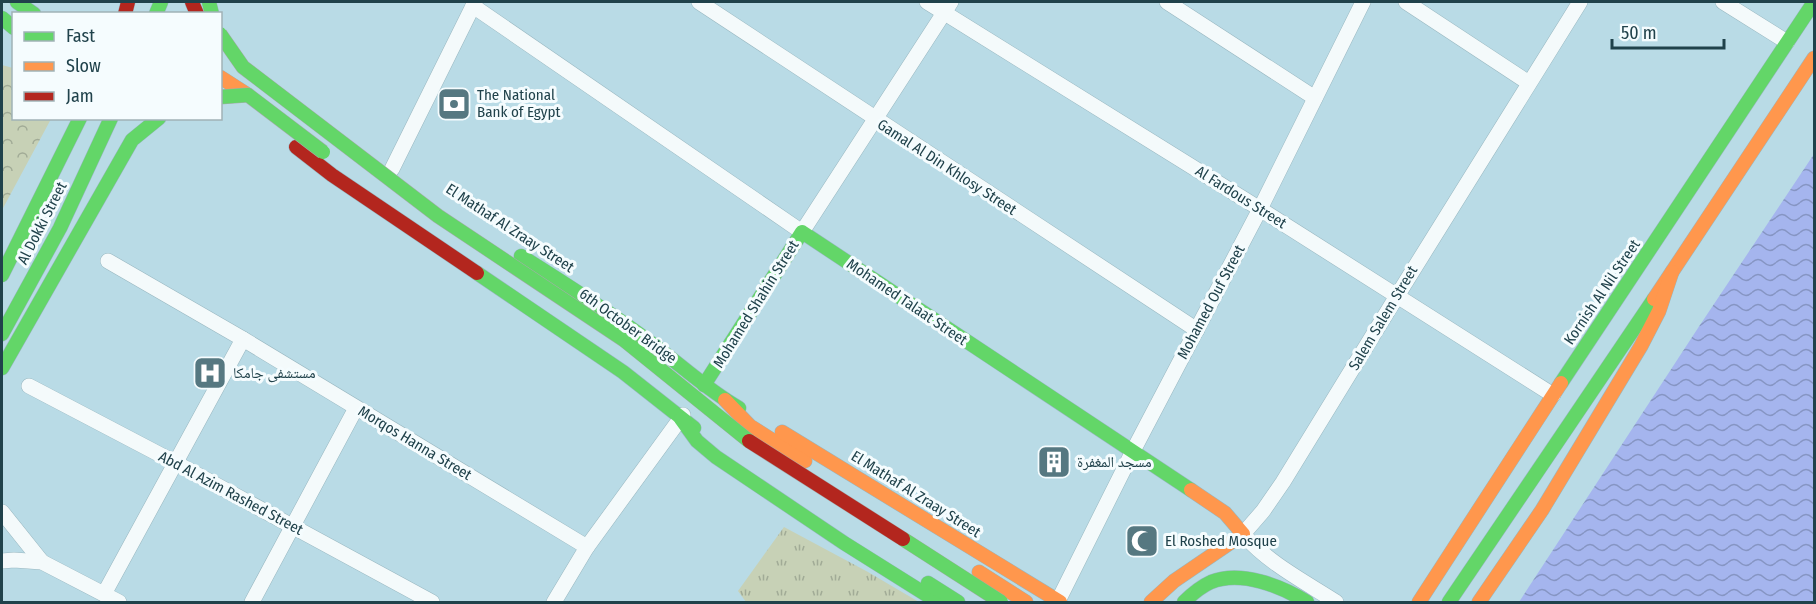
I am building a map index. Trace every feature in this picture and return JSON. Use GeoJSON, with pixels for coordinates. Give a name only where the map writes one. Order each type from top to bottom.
{"type":"FeatureCollection","features":[{"type":"Feature","properties":{"kind":"main road"},"geometry":{"type":"LineString","coordinates":[[17,2],[31,12]]}},
{"type":"Feature","properties":{"kind":"main road","name":"Kornish Al Nil Street"},"geometry":{"type":"LineString","coordinates":[[1419,603],[1553,395],[1814,2]]}},
{"type":"Feature","properties":{"kind":"main road"},"geometry":{"type":"LineString","coordinates":[[222,37],[243,67]]}},
{"type":"Feature","properties":{"kind":"main road","name":"El Mathaf Al Zraay Street"},"geometry":{"type":"LineString","coordinates":[[222,48],[456,214],[605,310],[725,400],[812,449],[1059,602]]}},
{"type":"Feature","properties":{"kind":"main road"},"geometry":{"type":"LineString","coordinates":[[222,55],[243,67]]}},
{"type":"Feature","properties":{"kind":"main road"},"geometry":{"type":"LineString","coordinates":[[1449,603],[1815,58]]}},
{"type":"Feature","properties":{"kind":"main road","name":"6th October Bridge"},"geometry":{"type":"LineString","coordinates":[[243,67],[438,216],[646,356],[749,441],[1000,603]]}},
{"type":"Feature","properties":{"kind":"main road","name":"6th October Bridge"},"geometry":{"type":"LineString","coordinates":[[222,78],[248,95],[375,192],[637,369],[704,425]]}},
{"type":"Feature","properties":{"kind":"main road"},"geometry":{"type":"LineString","coordinates":[[257,116],[258,106],[263,98],[272,92],[282,90]]}},
{"type":"Feature","properties":{"kind":"main road"},"geometry":{"type":"LineString","coordinates":[[222,97],[248,95]]}},
{"type":"Feature","properties":{"kind":"main road"},"geometry":{"type":"LineString","coordinates":[[222,98],[257,116],[332,175],[623,372],[681,418],[958,603]]}},
{"type":"Feature","properties":{"kind":"main road","name":"Al Dokki Street"},"geometry":{"type":"LineString","coordinates":[[2,275],[79,120]]}},
{"type":"Feature","properties":{"kind":"main road"},"geometry":{"type":"LineString","coordinates":[[2,368],[132,140],[157,120]]}},
{"type":"Feature","properties":{"kind":"main road","name":"Al Dokki Street"},"geometry":{"type":"LineString","coordinates":[[2,334],[26,293],[112,121]]}},
{"type":"Feature","properties":{"kind":"main road","name":"Mohamed Shahin Street"},"geometry":{"type":"LineString","coordinates":[[704,385],[802,232]]}},
{"type":"Feature","properties":{"kind":"main road","name":"Mohamed Talaat Street"},"geometry":{"type":"LineString","coordinates":[[802,232],[1225,513],[1243,534]]}},
{"type":"Feature","properties":{"kind":"main road"},"geometry":{"type":"LineString","coordinates":[[1479,603],[1542,510],[1641,346],[1659,311],[1672,272]]}},
{"type":"Feature","properties":{"kind":"main road"},"geometry":{"type":"LineString","coordinates":[[725,400],[750,426],[1026,603]]}},
{"type":"Feature","properties":{"kind":"main road"},"geometry":{"type":"LineString","coordinates":[[681,418],[697,441],[716,457],[938,603]]}},
{"type":"Feature","properties":{"kind":"main road","name":"Salem Salem Street"},"geometry":{"type":"LineString","coordinates":[[1151,603],[1174,581],[1243,534]]}},
{"type":"Feature","properties":{"kind":"main road"},"geometry":{"type":"LineString","coordinates":[[919,570],[969,603]]}},
{"type":"Feature","properties":{"kind":"main road"},"geometry":{"type":"LineString","coordinates":[[1184,603],[1191,594],[1204,585],[1218,579],[1234,577],[1250,579],[1296,595],[1307,603]]}},
{"type":"Feature","properties":{"kind":"street","name":"Gamal Al Din Khlosy Street"},"geometry":{"type":"LineString","coordinates":[[699,2],[1197,330]]}},
{"type":"Feature","properties":{"kind":"street","name":"Al Fardous Street"},"geometry":{"type":"LineString","coordinates":[[927,2],[948,7],[1553,395]]}},
{"type":"Feature","properties":{"kind":"street"},"geometry":{"type":"LineString","coordinates":[[1167,2],[1315,98]]}},
{"type":"Feature","properties":{"kind":"street","name":"Mohamed Ouf Street"},"geometry":{"type":"LineString","coordinates":[[1059,602],[1133,451],[1260,209],[1363,2]]}},
{"type":"Feature","properties":{"kind":"street"},"geometry":{"type":"LineString","coordinates":[[1406,2],[1530,83]]}},
{"type":"Feature","properties":{"kind":"street","name":"Salem Salem Street"},"geometry":{"type":"LineString","coordinates":[[1243,534],[1263,511],[1283,482],[1580,2]]}},
{"type":"Feature","properties":{"kind":"street"},"geometry":{"type":"LineString","coordinates":[[1724,2],[1787,42]]}},
{"type":"Feature","properties":{"kind":"street"},"geometry":{"type":"LineString","coordinates":[[392,169],[474,4]]}},
{"type":"Feature","properties":{"kind":"street","name":"Mohamed Talaat Street"},"geometry":{"type":"LineString","coordinates":[[474,4],[802,232]]}},
{"type":"Feature","properties":{"kind":"street","name":"Mohamed Shahin Street"},"geometry":{"type":"LineString","coordinates":[[802,232],[948,7]]}},
{"type":"Feature","properties":{"kind":"street","name":"Morqos Hanna Street"},"geometry":{"type":"LineString","coordinates":[[108,261],[243,339],[587,547]]}},
{"type":"Feature","properties":{"kind":"street"},"geometry":{"type":"LineString","coordinates":[[104,594],[243,339]]}},
{"type":"Feature","properties":{"kind":"street","name":"Mohamed Shahin Street"},"geometry":{"type":"LineString","coordinates":[[554,603],[587,547],[704,385]]}},
{"type":"Feature","properties":{"kind":"street","name":"Abd Al Azim Rashed Street"},"geometry":{"type":"LineString","coordinates":[[30,386],[432,603]]}},
{"type":"Feature","properties":{"kind":"street"},"geometry":{"type":"LineString","coordinates":[[252,603],[356,408]]}},
{"type":"Feature","properties":{"kind":"street"},"geometry":{"type":"LineString","coordinates":[[2,512],[42,562]]}},
{"type":"Feature","properties":{"kind":"street","name":"Mohamed Talaat Street"},"geometry":{"type":"LineString","coordinates":[[1243,534],[1253,546],[1336,603]]}},
{"type":"Feature","properties":{"kind":"street"},"geometry":{"type":"LineString","coordinates":[[2,561],[42,562],[119,603]]}},
{"type":"Feature","properties":{"kind":"green space"},"geometry":{"type":"Polygon","coordinates":[[[2,65],[12,68],[12,120],[50,120],[2,210],[2,65]]]}},
{"type":"Feature","properties":{"kind":"green space"},"geometry":{"type":"Polygon","coordinates":[[[784,527],[919,602],[746,602],[738,591],[784,527]]]}},
{"type":"Feature","properties":{"kind":"water"},"geometry":{"type":"Polygon","coordinates":[[[1814,154],[1814,602],[1519,602],[1698,328],[1814,154]]]}},
{"type":"Feature","properties":{"kind":"traffic: fast"},"geometry":{"type":"LineString","coordinates":[[17,2],[31,12]]}},
{"type":"Feature","properties":{"kind":"traffic: fast"},"geometry":{"type":"LineString","coordinates":[[157,12],[161,2]]}},
{"type":"Feature","properties":{"kind":"traffic: fast"},"geometry":{"type":"LineString","coordinates":[[209,2],[212,12]]}},
{"type":"Feature","properties":{"kind":"traffic: fast"},"geometry":{"type":"LineString","coordinates":[[1561,383],[1814,2]]}},
{"type":"Feature","properties":{"kind":"traffic: fast"},"geometry":{"type":"LineString","coordinates":[[2,18],[12,26]]}},
{"type":"Feature","properties":{"kind":"traffic: fast"},"geometry":{"type":"LineString","coordinates":[[222,37],[243,67],[438,216],[624,340],[749,441]]}},
{"type":"Feature","properties":{"kind":"traffic: fast"},"geometry":{"type":"LineString","coordinates":[[222,97],[248,95],[323,152]]}},
{"type":"Feature","properties":{"kind":"traffic: fast"},"geometry":{"type":"LineString","coordinates":[[2,275],[79,120]]}},
{"type":"Feature","properties":{"kind":"traffic: fast"},"geometry":{"type":"LineString","coordinates":[[2,334],[60,228],[110,120]]}},
{"type":"Feature","properties":{"kind":"traffic: fast"},"geometry":{"type":"LineString","coordinates":[[2,368],[132,140],[157,120]]}},
{"type":"Feature","properties":{"kind":"traffic: fast"},"geometry":{"type":"LineString","coordinates":[[704,385],[802,232],[1191,490]]}},
{"type":"Feature","properties":{"kind":"traffic: fast"},"geometry":{"type":"LineString","coordinates":[[521,256],[619,320],[739,408]]}},
{"type":"Feature","properties":{"kind":"traffic: fast"},"geometry":{"type":"LineString","coordinates":[[477,273],[623,372],[694,428]]}},
{"type":"Feature","properties":{"kind":"traffic: fast"},"geometry":{"type":"LineString","coordinates":[[1449,602],[1654,299]]}},
{"type":"Feature","properties":{"kind":"traffic: fast"},"geometry":{"type":"LineString","coordinates":[[681,419],[697,441],[716,457],[844,543],[938,602]]}},
{"type":"Feature","properties":{"kind":"traffic: fast"},"geometry":{"type":"LineString","coordinates":[[903,539],[1001,602]]}},
{"type":"Feature","properties":{"kind":"traffic: fast"},"geometry":{"type":"LineString","coordinates":[[1184,602],[1211,582],[1235,578],[1273,585],[1307,602]]}},
{"type":"Feature","properties":{"kind":"traffic: fast"},"geometry":{"type":"LineString","coordinates":[[928,583],[958,602]]}},
{"type":"Feature","properties":{"kind":"traffic: slow"},"geometry":{"type":"LineString","coordinates":[[1654,299],[1814,58]]}},
{"type":"Feature","properties":{"kind":"traffic: slow"},"geometry":{"type":"LineString","coordinates":[[222,78],[248,95]]}},
{"type":"Feature","properties":{"kind":"traffic: slow"},"geometry":{"type":"LineString","coordinates":[[1479,602],[1542,510],[1641,346],[1659,311],[1672,272]]}},
{"type":"Feature","properties":{"kind":"traffic: slow"},"geometry":{"type":"LineString","coordinates":[[1419,602],[1561,383]]}},
{"type":"Feature","properties":{"kind":"traffic: slow"},"geometry":{"type":"LineString","coordinates":[[725,400],[750,426],[805,461]]}},
{"type":"Feature","properties":{"kind":"traffic: slow"},"geometry":{"type":"LineString","coordinates":[[782,432],[1060,602]]}},
{"type":"Feature","properties":{"kind":"traffic: slow"},"geometry":{"type":"LineString","coordinates":[[1151,602],[1174,581],[1243,534],[1225,513],[1191,490]]}},
{"type":"Feature","properties":{"kind":"traffic: slow"},"geometry":{"type":"LineString","coordinates":[[979,572],[1026,602]]}},
{"type":"Feature","properties":{"kind":"traffic: jam"},"geometry":{"type":"LineString","coordinates":[[126,12],[128,2]]}},
{"type":"Feature","properties":{"kind":"traffic: jam"},"geometry":{"type":"LineString","coordinates":[[192,2],[196,12]]}},
{"type":"Feature","properties":{"kind":"traffic: jam"},"geometry":{"type":"LineString","coordinates":[[296,147],[332,175],[477,273]]}},
{"type":"Feature","properties":{"kind":"traffic: jam"},"geometry":{"type":"LineString","coordinates":[[749,441],[903,539]]}},
{"type":"Feature","properties":{"kind":"place","name":"The National Bank of Egypt"},"geometry":{"type":"Point","coordinates":[454,104]}},
{"type":"Feature","properties":{"kind":"place","name":"مستشفى جامكا"},"geometry":{"type":"Point","coordinates":[210,373]}},
{"type":"Feature","properties":{"kind":"place","name":"مسجد المغفرة"},"geometry":{"type":"Point","coordinates":[1054,462]}},
{"type":"Feature","properties":{"kind":"place","name":"El Roshed Mosque"},"geometry":{"type":"Point","coordinates":[1142,541]}}]}
